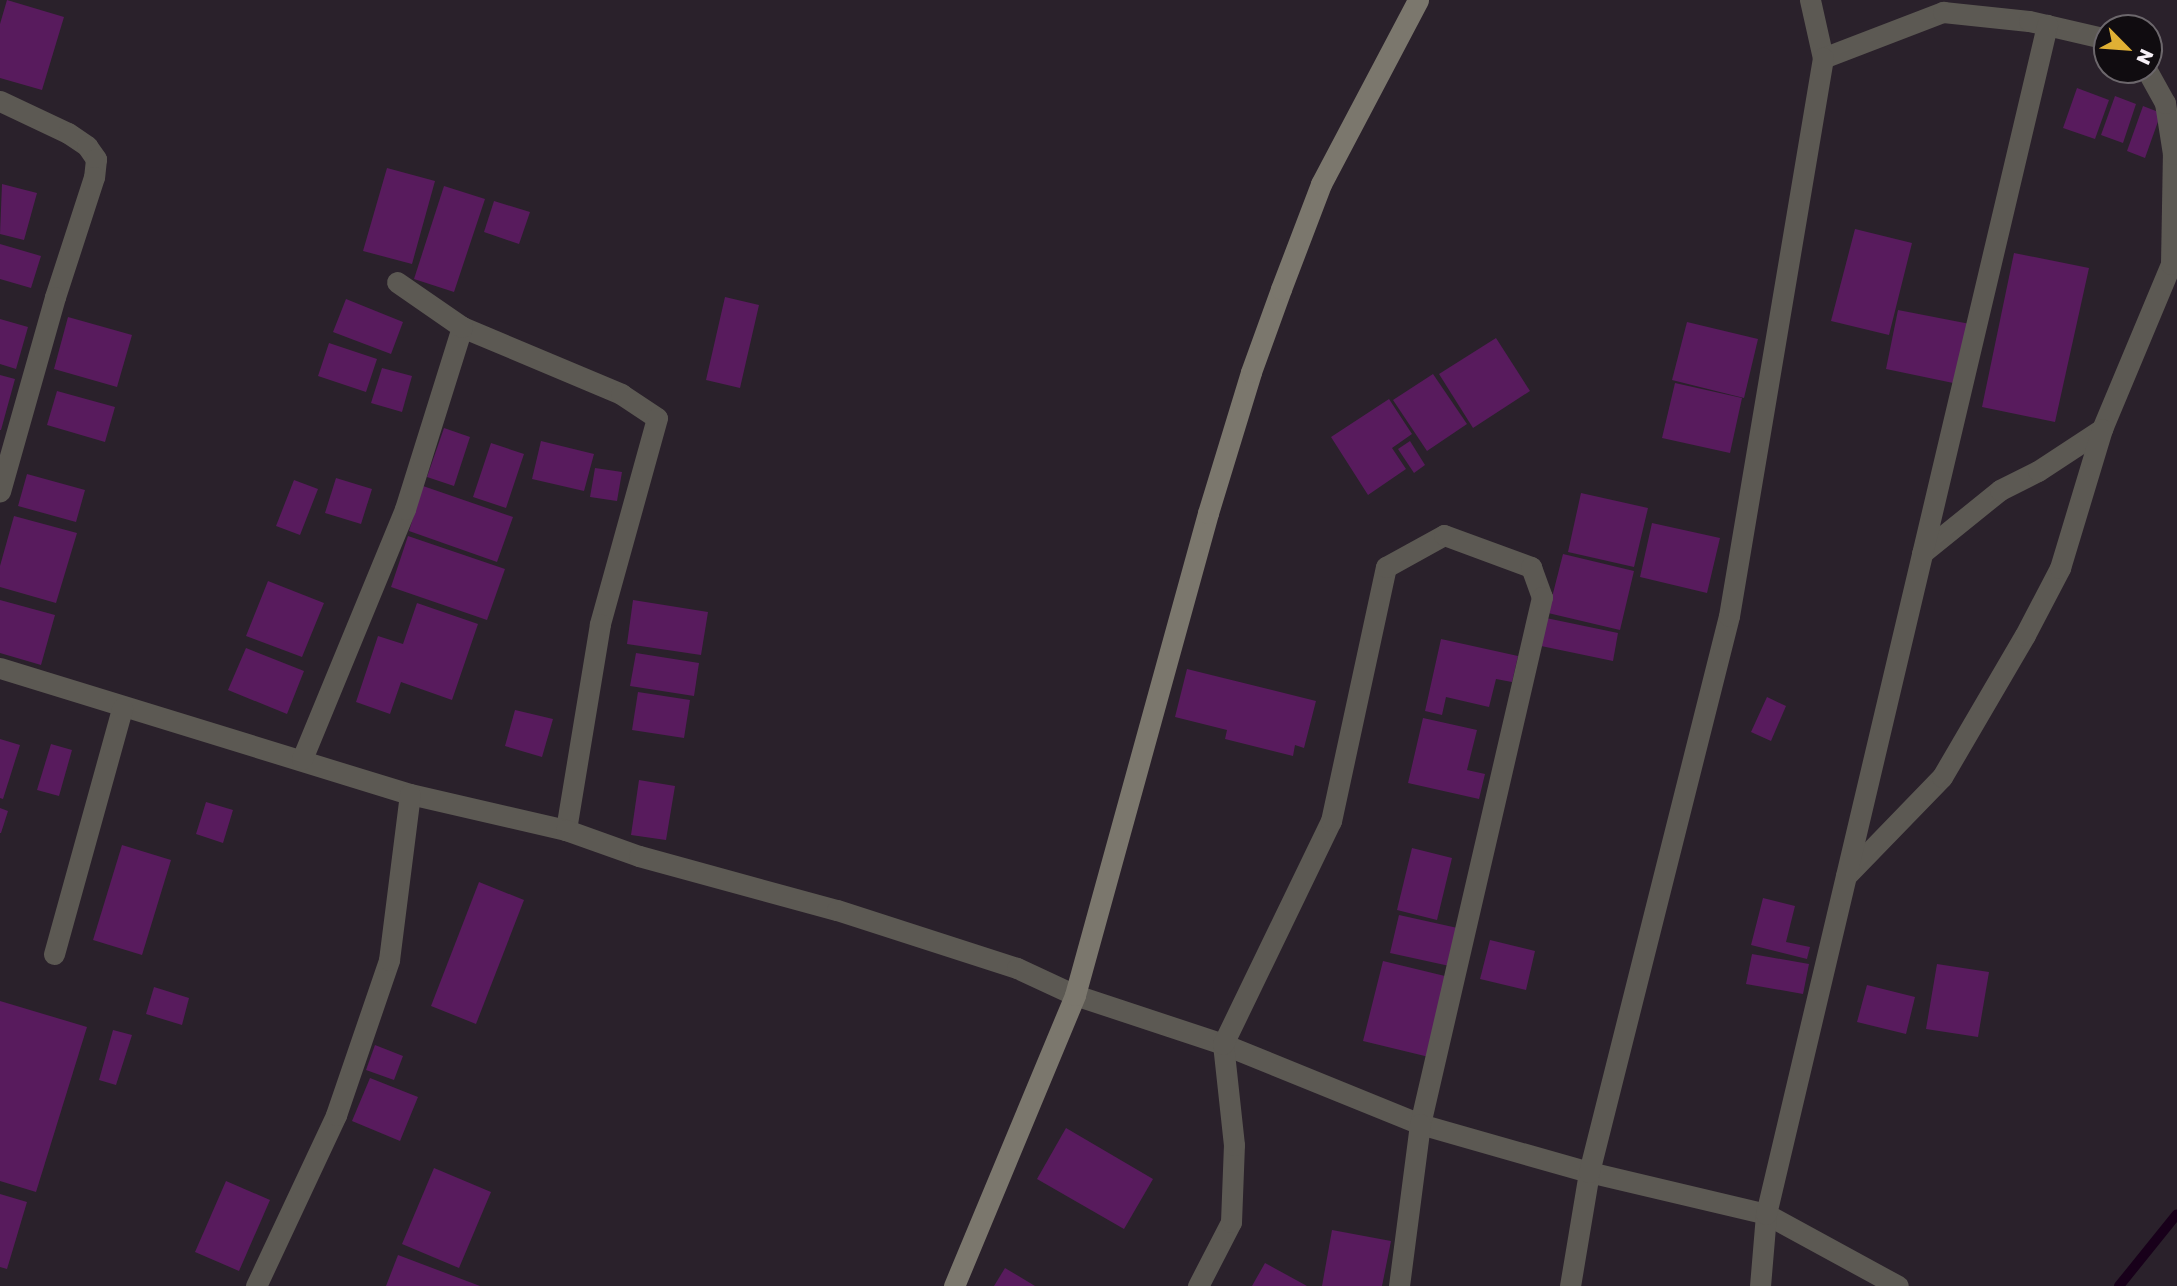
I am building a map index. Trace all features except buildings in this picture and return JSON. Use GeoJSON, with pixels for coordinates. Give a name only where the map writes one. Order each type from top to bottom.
{"type":"FeatureCollection","features":[{"type":"Feature","properties":{"kind":"street"},"geometry":{"type":"LineString","coordinates":[[954,1286],[1075,995],[1208,513],[1251,372],[1321,184],[1418,0]]}},
{"type":"Feature","properties":{"kind":"street"},"geometry":{"type":"LineString","coordinates":[[1570,1286],[1588,1172],[1729,615],[1823,58],[1810,0]]}},
{"type":"Feature","properties":{"kind":"street"},"geometry":{"type":"LineString","coordinates":[[1823,58],[1943,12],[2093,34]]}},
{"type":"Feature","properties":{"kind":"street"},"geometry":{"type":"LineString","coordinates":[[1760,1286],[1766,1214],[2046,25]]}},
{"type":"Feature","properties":{"kind":"street"},"geometry":{"type":"LineString","coordinates":[[1846,876],[1942,777],[2025,635],[2060,568],[2102,429],[2171,264],[2173,154],[2165,103],[2155,84]]}},
{"type":"Feature","properties":{"kind":"street"},"geometry":{"type":"LineString","coordinates":[[0,101],[68,133],[88,146],[96,159],[94,177],[55,297],[0,491]]}},
{"type":"Feature","properties":{"kind":"street"},"geometry":{"type":"LineString","coordinates":[[397,282],[462,327],[621,394],[657,418],[600,624],[566,830]]}},
{"type":"Feature","properties":{"kind":"street"},"geometry":{"type":"LineString","coordinates":[[302,759],[405,509],[462,327]]}},
{"type":"Feature","properties":{"kind":"street"},"geometry":{"type":"LineString","coordinates":[[1922,553],[2000,490],[2038,471],[2102,429]]}},
{"type":"Feature","properties":{"kind":"street"},"geometry":{"type":"LineString","coordinates":[[1198,1286],[1231,1222],[1234,1145],[1223,1044],[1331,821],[1386,567],[1444,535],[1531,567],[1542,597],[1420,1124],[1399,1286]]}},
{"type":"Feature","properties":{"kind":"street"},"geometry":{"type":"LineString","coordinates":[[0,668],[122,708],[302,759],[410,794],[566,830],[639,856],[837,910],[1017,968],[1075,995],[1223,1044],[1420,1124],[1588,1172],[1766,1214],[1898,1286]]}},
{"type":"Feature","properties":{"kind":"street"},"geometry":{"type":"LineString","coordinates":[[54,954],[122,708]]}},
{"type":"Feature","properties":{"kind":"street"},"geometry":{"type":"LineString","coordinates":[[256,1286],[335,1115],[389,960],[410,794]]}},
{"type":"Feature","properties":{"kind":"waterway"},"geometry":{"type":"LineString","coordinates":[[2119,1286],[2177,1214]]}}]}
